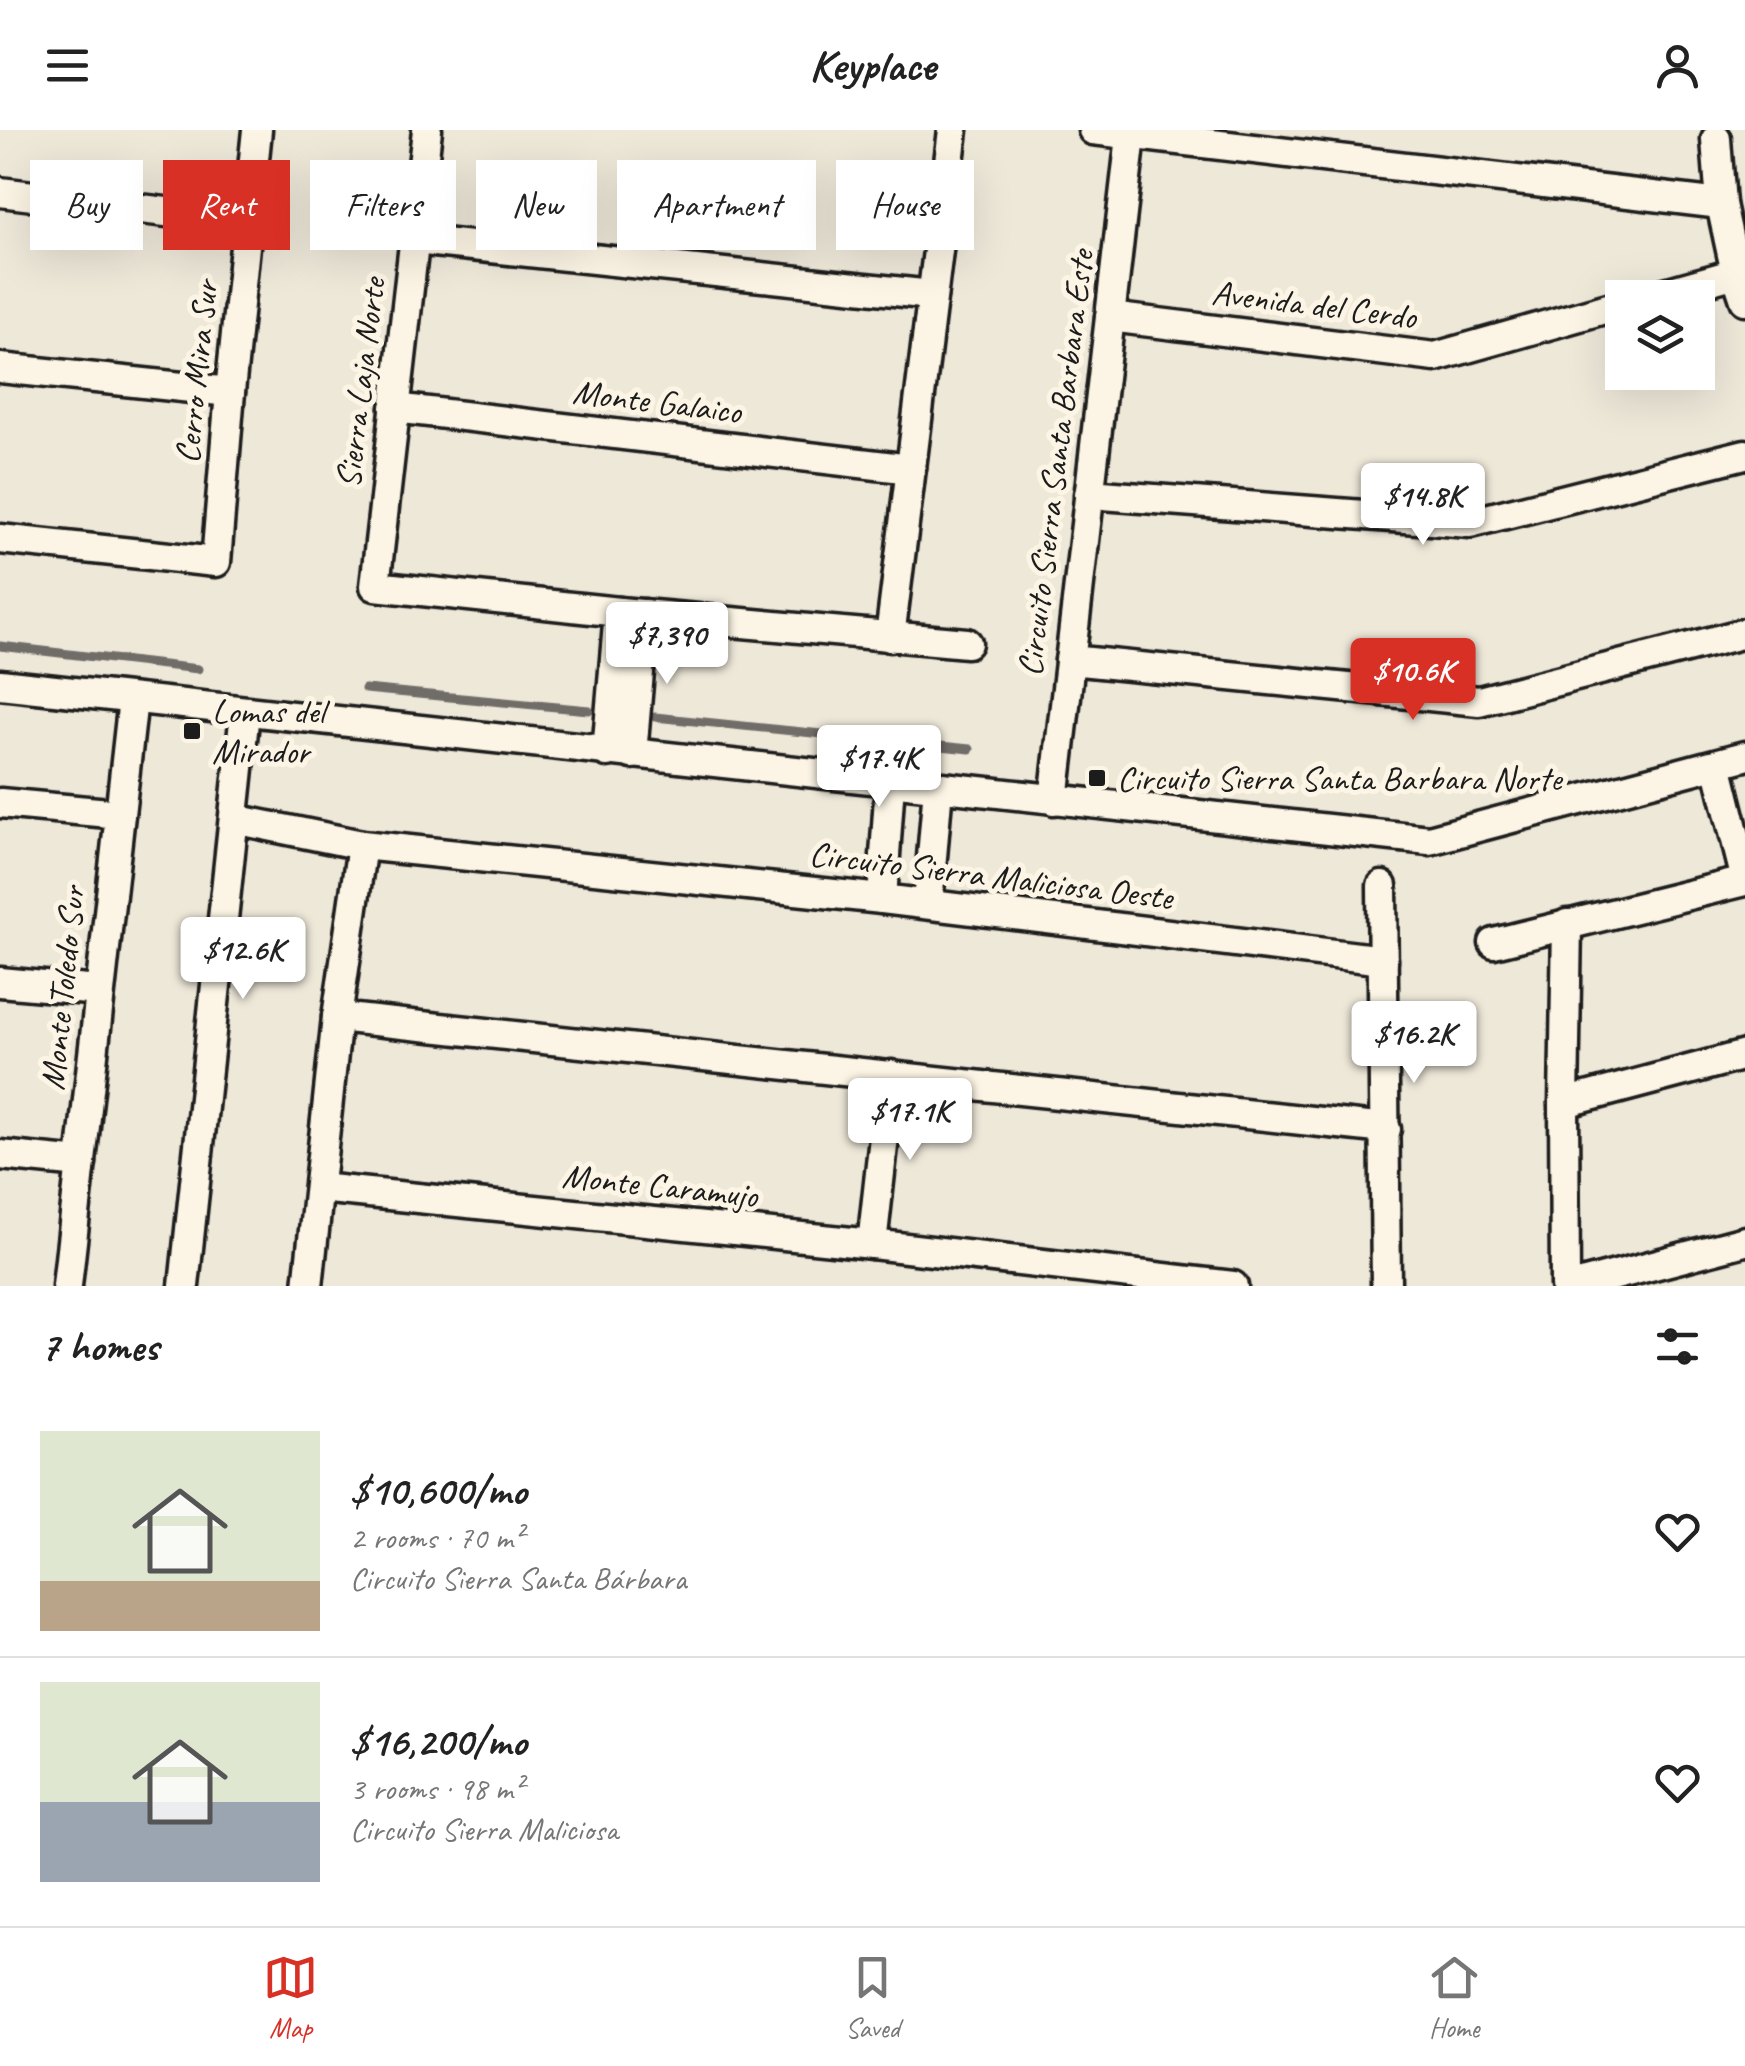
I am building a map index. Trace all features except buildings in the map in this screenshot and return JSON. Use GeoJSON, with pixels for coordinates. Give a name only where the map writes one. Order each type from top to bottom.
{"type":"FeatureCollection","features":[{"type":"Feature","properties":{"kind":"street","name":"Cerro Mira Sur"},"geometry":{"type":"LineString","coordinates":[[255,160],[258,130]]}},
{"type":"Feature","properties":{"kind":"street","name":"Sierra Laja Norte"},"geometry":{"type":"LineString","coordinates":[[424,160],[427,130]]}},
{"type":"Feature","properties":{"kind":"street"},"geometry":{"type":"LineString","coordinates":[[890,637],[952,130]]}},
{"type":"Feature","properties":{"kind":"street"},"geometry":{"type":"LineString","coordinates":[[1093,130],[1730,217]]}},
{"type":"Feature","properties":{"kind":"street","name":"Circuito Sierra Santa Barbara Este"},"geometry":{"type":"LineString","coordinates":[[1054,800],[1131,136]]}},
{"type":"Feature","properties":{"kind":"street"},"geometry":{"type":"LineString","coordinates":[[1716,139],[1745,300]]}},
{"type":"Feature","properties":{"kind":"street"},"geometry":{"type":"LineString","coordinates":[[0,192],[163,212]]}},
{"type":"Feature","properties":{"kind":"street"},"geometry":{"type":"LineString","coordinates":[[456,244],[932,295]]}},
{"type":"Feature","properties":{"kind":"street","name":"Cerro Mira Sur"},"geometry":{"type":"LineString","coordinates":[[0,539],[216,562],[246,250]]}},
{"type":"Feature","properties":{"kind":"street","name":"Sierra Laja Norte"},"geometry":{"type":"LineString","coordinates":[[414,250],[375,586],[632,613]]}},
{"type":"Feature","properties":{"kind":"street"},"geometry":{"type":"LineString","coordinates":[[1692,280],[1738,262]]}},
{"type":"Feature","properties":{"kind":"street","name":"Avenida del Cerdo"},"geometry":{"type":"LineString","coordinates":[[1110,316],[1434,357],[1605,309]]}},
{"type":"Feature","properties":{"kind":"street"},"geometry":{"type":"LineString","coordinates":[[0,368],[230,392]]}},
{"type":"Feature","properties":{"kind":"street","name":"Monte Galaico"},"geometry":{"type":"LineString","coordinates":[[395,408],[911,469]]}},
{"type":"Feature","properties":{"kind":"street"},"geometry":{"type":"LineString","coordinates":[[1090,494],[1470,523],[1745,454]]}},
{"type":"Feature","properties":{"kind":"street"},"geometry":{"type":"LineString","coordinates":[[620,753],[632,613],[966,643]]}},
{"type":"Feature","properties":{"kind":"street"},"geometry":{"type":"LineString","coordinates":[[1070,660],[1480,701],[1745,632]]}},
{"type":"Feature","properties":{"kind":"street"},"geometry":{"type":"LineString","coordinates":[[0,684],[1429,840],[1745,756]]}},
{"type":"Feature","properties":{"kind":"street","name":"Monte Toledo Sur"},"geometry":{"type":"LineString","coordinates":[[67,1286],[133,699]]}},
{"type":"Feature","properties":{"kind":"street"},"geometry":{"type":"LineString","coordinates":[[184,1286],[246,712]]}},
{"type":"Feature","properties":{"kind":"street"},"geometry":{"type":"LineString","coordinates":[[1494,943],[1745,878],[1717,764]]}},
{"type":"Feature","properties":{"kind":"street"},"geometry":{"type":"LineString","coordinates":[[882,899],[890,782]]}},
{"type":"Feature","properties":{"kind":"street"},"geometry":{"type":"LineString","coordinates":[[928,904],[938,788]]}},
{"type":"Feature","properties":{"kind":"street"},"geometry":{"type":"LineString","coordinates":[[0,803],[120,814]]}},
{"type":"Feature","properties":{"kind":"street","name":"Circuito Sierra Maliciosa Oeste"},"geometry":{"type":"LineString","coordinates":[[234,818],[362,845],[928,904],[1383,960]]}},
{"type":"Feature","properties":{"kind":"street"},"geometry":{"type":"LineString","coordinates":[[308,1286],[337,1017],[362,845]]}},
{"type":"Feature","properties":{"kind":"street"},"geometry":{"type":"LineString","coordinates":[[1382,886],[1386,1286]]}},
{"type":"Feature","properties":{"kind":"street"},"geometry":{"type":"LineString","coordinates":[[1565,1286],[1567,924]]}},
{"type":"Feature","properties":{"kind":"street"},"geometry":{"type":"LineString","coordinates":[[0,982],[98,990]]}},
{"type":"Feature","properties":{"kind":"street"},"geometry":{"type":"LineString","coordinates":[[337,1017],[1386,1129]]}},
{"type":"Feature","properties":{"kind":"street"},"geometry":{"type":"LineString","coordinates":[[1564,1103],[1745,1055]]}},
{"type":"Feature","properties":{"kind":"street"},"geometry":{"type":"LineString","coordinates":[[872,1244],[892,1075]]}},
{"type":"Feature","properties":{"kind":"street"},"geometry":{"type":"LineString","coordinates":[[0,1155],[81,1162]]}},
{"type":"Feature","properties":{"kind":"street","name":"Monte Caramujo"},"geometry":{"type":"LineString","coordinates":[[319,1188],[872,1244],[1232,1286]]}},
{"type":"Feature","properties":{"kind":"street"},"geometry":{"type":"LineString","coordinates":[[1574,1286],[1745,1241]]}},
{"type":"Feature","properties":{"kind":"waterway"},"geometry":{"type":"LineString","coordinates":[[0,646],[198,669]]}},
{"type":"Feature","properties":{"kind":"waterway"},"geometry":{"type":"LineString","coordinates":[[365,689],[589,710]]}},
{"type":"Feature","properties":{"kind":"waterway"},"geometry":{"type":"LineString","coordinates":[[655,717],[970,749]]}},
{"type":"Feature","properties":{"kind":"place","name":"Lomas del Mirador"},"geometry":{"type":"Point","coordinates":[192,731]}},
{"type":"Feature","properties":{"kind":"place","name":"Circuito Sierra Santa Barbara Norte"},"geometry":{"type":"Point","coordinates":[1097,778]}}]}
